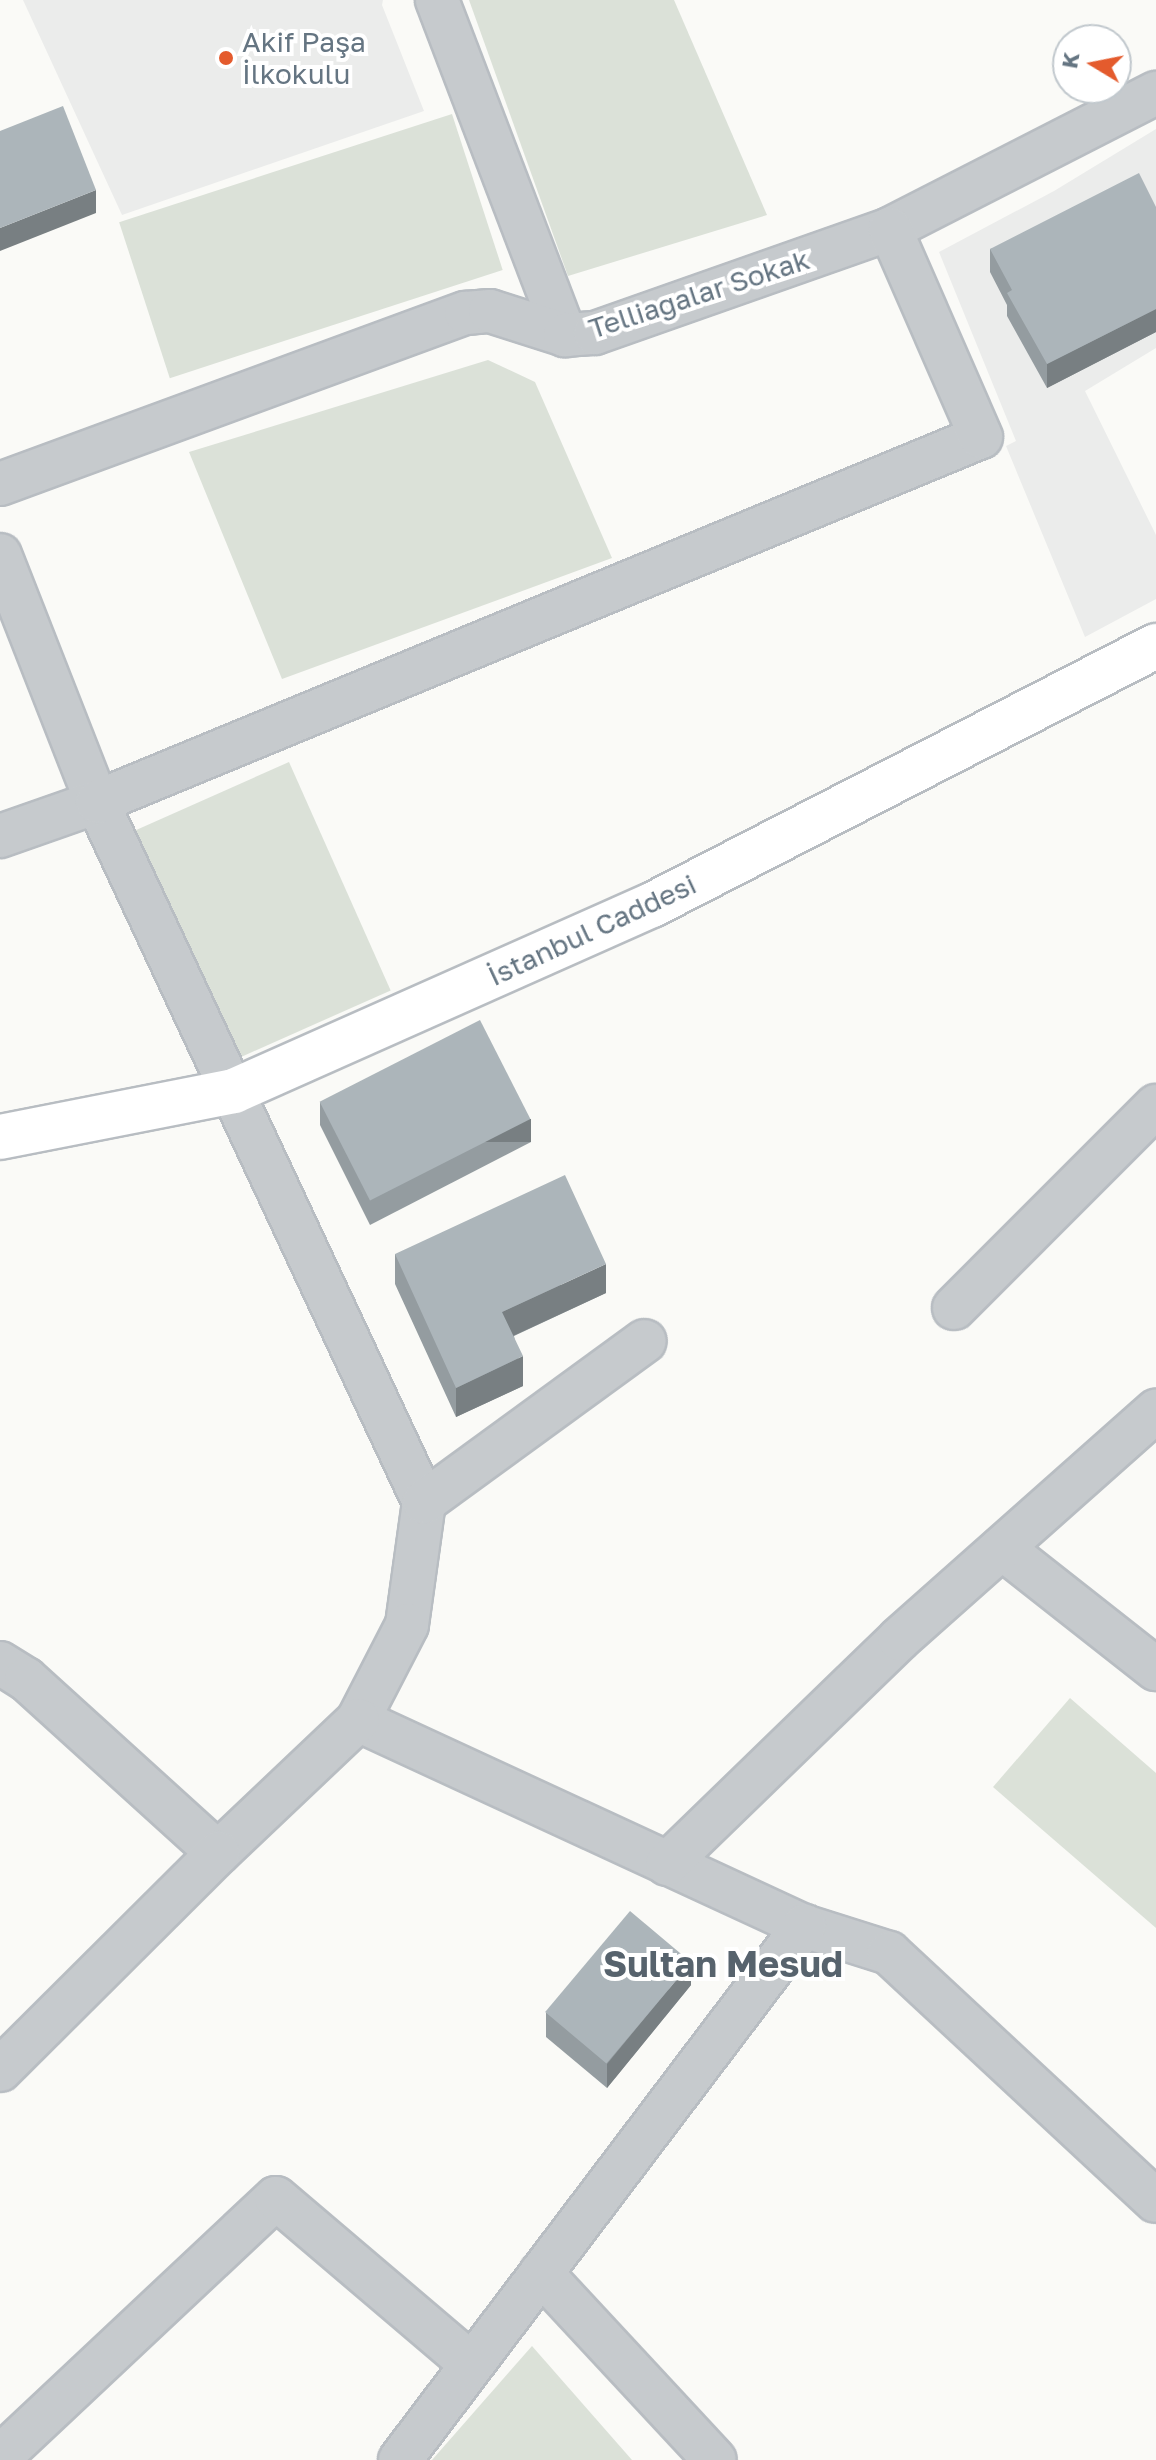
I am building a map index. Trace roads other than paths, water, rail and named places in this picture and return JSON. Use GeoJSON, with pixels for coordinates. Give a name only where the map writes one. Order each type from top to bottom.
{"type":"FeatureCollection","features":[{"type":"Feature","properties":{"kind":"street"},"geometry":{"type":"LineString","coordinates":[[437,0],[565,335]]}},
{"type":"Feature","properties":{"kind":"street","name":"Telliağalar Sokak"},"geometry":{"type":"LineString","coordinates":[[0,484],[466,313],[490,311],[565,335],[595,333],[890,229],[1156,93]]}},
{"type":"Feature","properties":{"kind":"street"},"geometry":{"type":"LineString","coordinates":[[0,836],[97,802],[981,437],[890,229]]}},
{"type":"Feature","properties":{"kind":"street"},"geometry":{"type":"LineString","coordinates":[[0,555],[97,802],[424,1502],[407,1625],[358,1720],[218,1853],[0,2070]]}},
{"type":"Feature","properties":{"kind":"street","name":"İstanbul Caddesi"},"geometry":{"type":"LineString","coordinates":[[0,1137],[234,1091],[652,905],[1156,646]]}},
{"type":"Feature","properties":{"kind":"street"},"geometry":{"type":"LineString","coordinates":[[954,1308],[1156,1106]]}},
{"type":"Feature","properties":{"kind":"street"},"geometry":{"type":"LineString","coordinates":[[424,1502],[645,1341]]}},
{"type":"Feature","properties":{"kind":"street"},"geometry":{"type":"LineString","coordinates":[[667,1864],[899,1639],[1156,1411]]}},
{"type":"Feature","properties":{"kind":"street"},"geometry":{"type":"LineString","coordinates":[[1002,1548],[1156,1669]]}},
{"type":"Feature","properties":{"kind":"street"},"geometry":{"type":"LineString","coordinates":[[0,1663],[26,1679],[218,1853]]}},
{"type":"Feature","properties":{"kind":"street"},"geometry":{"type":"LineString","coordinates":[[358,1720],[804,1926],[889,1953],[1156,2201]]}},
{"type":"Feature","properties":{"kind":"street"},"geometry":{"type":"LineString","coordinates":[[400,2460],[804,1926]]}},
{"type":"Feature","properties":{"kind":"street"},"geometry":{"type":"LineString","coordinates":[[0,2457],[276,2198],[472,2365]]}},
{"type":"Feature","properties":{"kind":"street"},"geometry":{"type":"LineString","coordinates":[[541,2273],[715,2460]]}},
{"type":"Feature","properties":{"kind":"place","name":"Akif Paşa İlkokulu"},"geometry":{"type":"Point","coordinates":[226,58]}},
{"type":"Feature","properties":{"kind":"district","name":"Sultan Mesud"},"geometry":{"type":"Point","coordinates":[723,1964]}}]}
